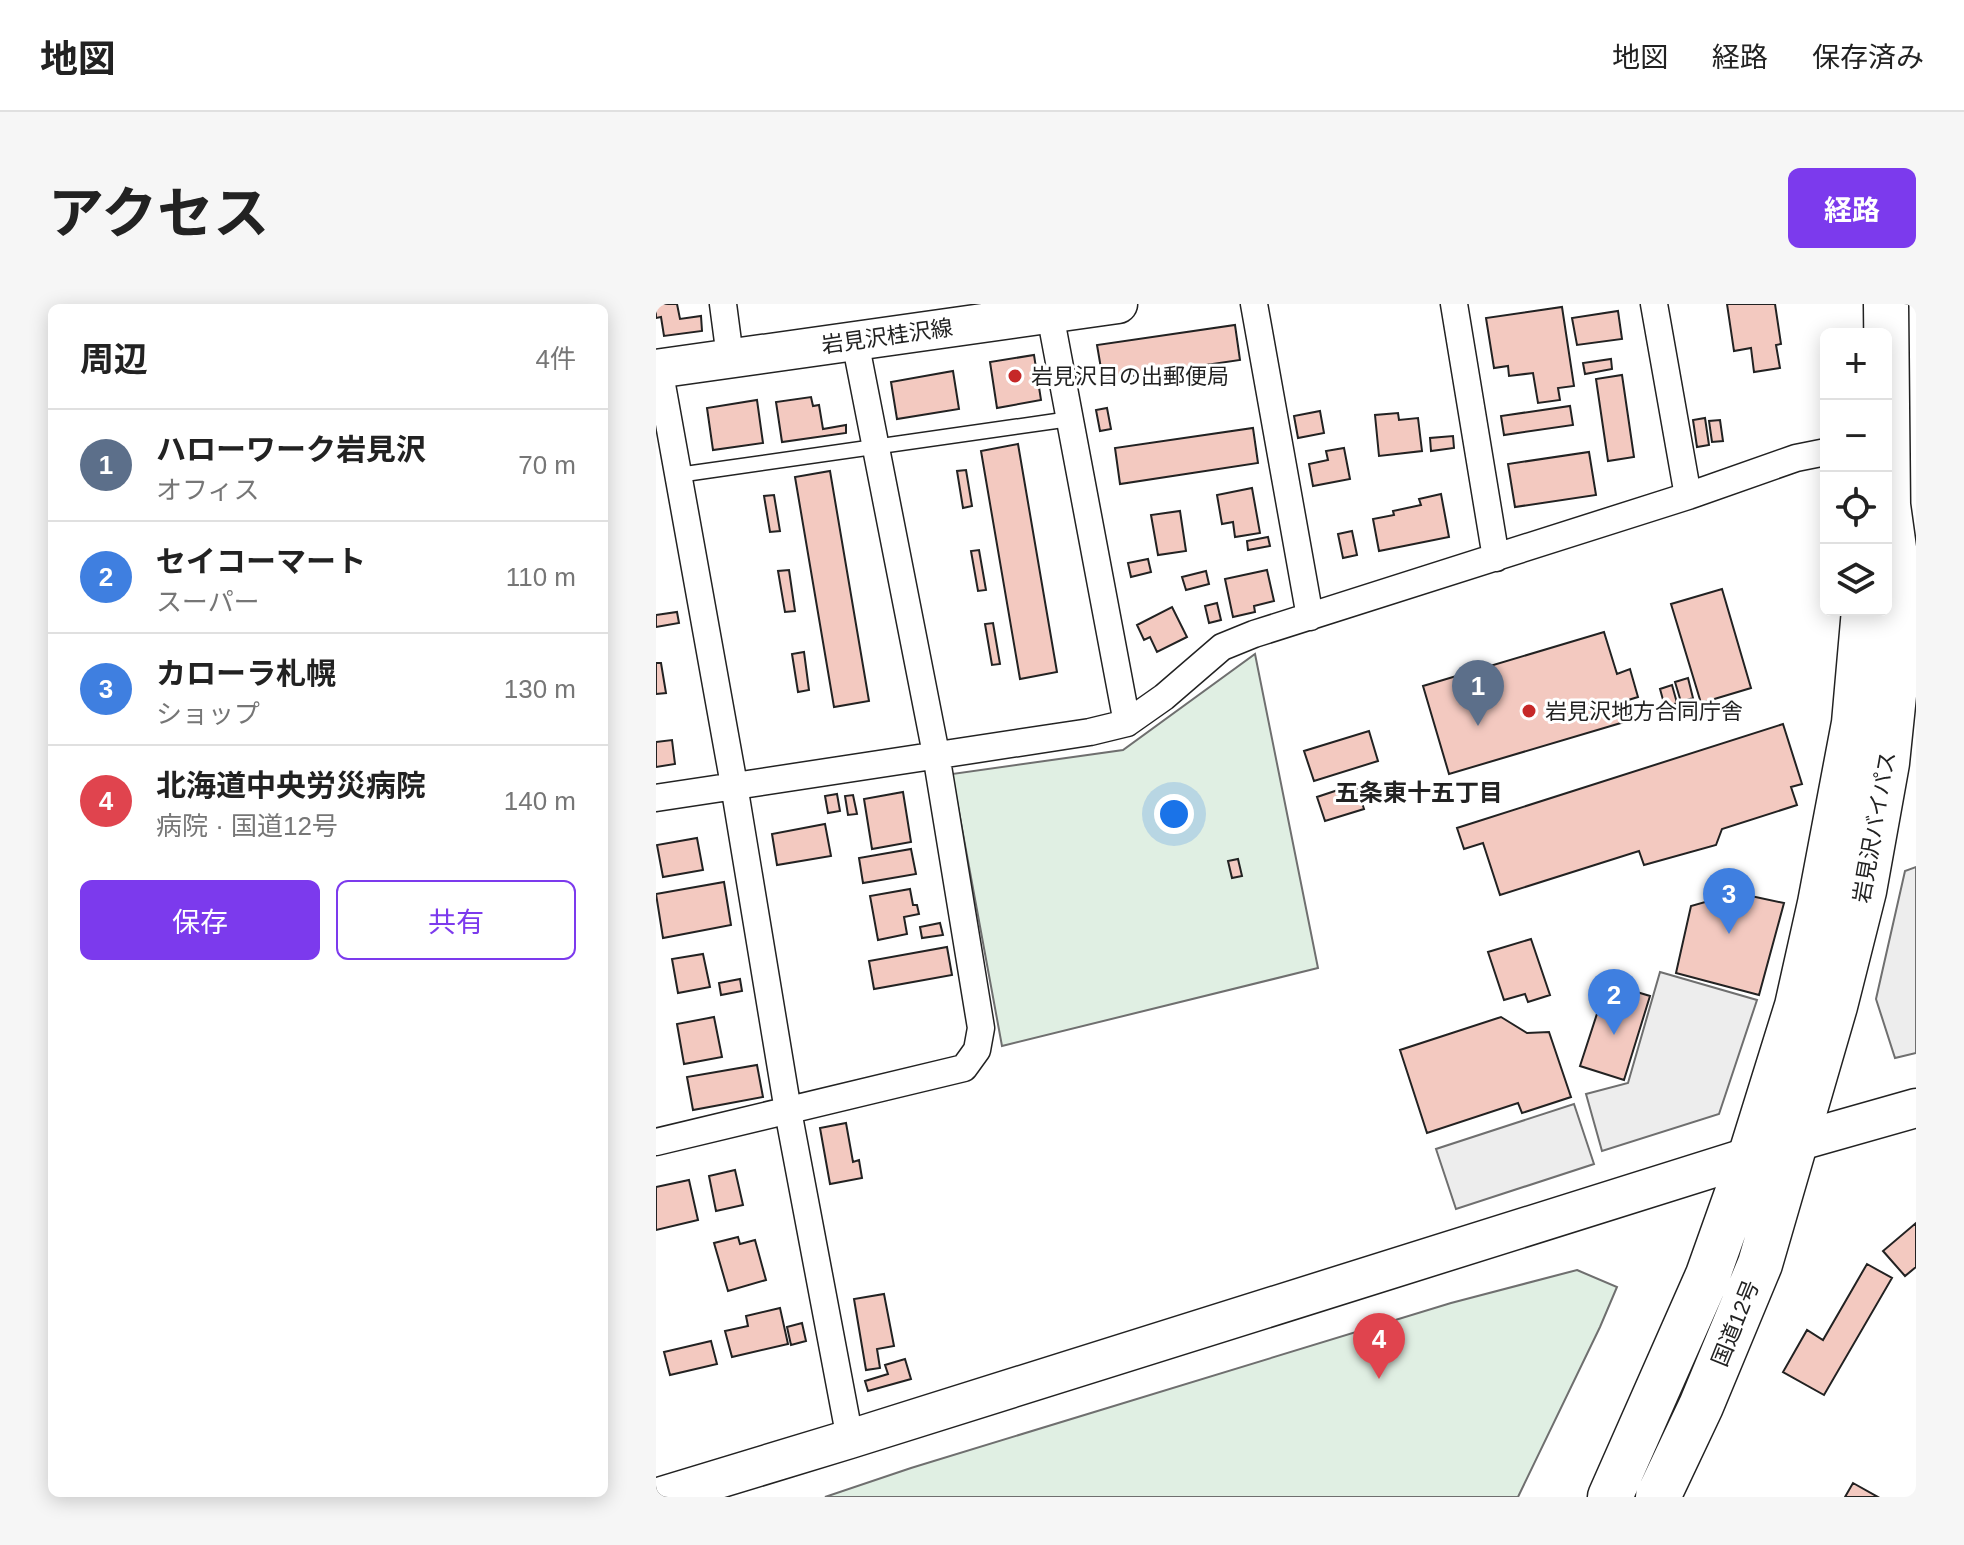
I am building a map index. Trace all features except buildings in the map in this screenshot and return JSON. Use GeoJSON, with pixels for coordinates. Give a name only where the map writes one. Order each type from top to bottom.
{"type":"FeatureCollection","features":[{"type":"Feature","properties":{"kind":"highway","name":"岩見沢バイパス"},"geometry":{"type":"LineString","coordinates":[[1886,304],[1887,400]]}},
{"type":"Feature","properties":{"kind":"highway","name":"岩見沢バイパス"},"geometry":{"type":"LineString","coordinates":[[1796,1142],[1864,891],[1906,673],[1901,598],[1892,541]]}},
{"type":"Feature","properties":{"kind":"highway","name":"岩見沢バイパス"},"geometry":{"type":"LineString","coordinates":[[1750,1157],[1797,1006],[1820,903],[1854,723],[1863,616]]}},
{"type":"Feature","properties":{"kind":"highway","name":"国道12号"},"geometry":{"type":"LineString","coordinates":[[1658,1497],[1701,1406],[1760,1264],[1796,1142]]}},
{"type":"Feature","properties":{"kind":"highway","name":"国道12号"},"geometry":{"type":"LineString","coordinates":[[1610,1497],[1708,1275],[1750,1157]]}},
{"type":"Feature","properties":{"kind":"street"},"geometry":{"type":"LineString","coordinates":[[723,304],[730,357]]}},
{"type":"Feature","properties":{"kind":"street","name":"岩見沢桂沢線"},"geometry":{"type":"LineString","coordinates":[[658,368],[1118,304]]}},
{"type":"Feature","properties":{"kind":"street"},"geometry":{"type":"LineString","coordinates":[[1254,304],[1310,617]]}},
{"type":"Feature","properties":{"kind":"street"},"geometry":{"type":"LineString","coordinates":[[1454,304],[1496,558]]}},
{"type":"Feature","properties":{"kind":"street"},"geometry":{"type":"LineString","coordinates":[[1654,304],[1688,496]]}},
{"type":"Feature","properties":{"kind":"street"},"geometry":{"type":"LineString","coordinates":[[1069,309],[1070,419],[1127,723]]}},
{"type":"Feature","properties":{"kind":"street"},"geometry":{"type":"LineString","coordinates":[[656,1142],[964,1068],[977,1050],[981,1028],[936,754],[855,341]]}},
{"type":"Feature","properties":{"kind":"street"},"geometry":{"type":"LineString","coordinates":[[658,368],[734,785],[788,1111],[850,1439]]}},
{"type":"Feature","properties":{"kind":"street"},"geometry":{"type":"LineString","coordinates":[[656,798],[1090,732],[1127,723],[1164,697],[1222,647],[1254,634],[1688,496],[1796,458],[1820,453]]}},
{"type":"Feature","properties":{"kind":"street"},"geometry":{"type":"LineString","coordinates":[[659,1497],[1796,1142],[1916,1108]]}},
{"type":"Feature","properties":{"kind":"lane"},"geometry":{"type":"LineString","coordinates":[[678,475],[1070,419]]}},
{"type":"Feature","properties":{"kind":"green space"},"geometry":{"type":"Polygon","coordinates":[[[1255,654],[1318,968],[1002,1046],[952,774],[1123,750],[1255,654]]]}},
{"type":"Feature","properties":{"kind":"green space"},"geometry":{"type":"Polygon","coordinates":[[[1577,1270],[1617,1287],[1518,1497],[825,1497],[1451,1303],[1577,1270]]]}},
{"type":"Feature","properties":{"kind":"shaded area"},"geometry":{"type":"Polygon","coordinates":[[[1916,867],[1916,1053],[1895,1058],[1876,999],[1905,871],[1916,867]]]}},
{"type":"Feature","properties":{"kind":"shaded area"},"geometry":{"type":"Polygon","coordinates":[[[1660,972],[1757,1000],[1719,1114],[1602,1151],[1586,1094],[1628,1083],[1660,972]]]}},
{"type":"Feature","properties":{"kind":"shaded area"},"geometry":{"type":"Polygon","coordinates":[[[1574,1104],[1594,1164],[1456,1209],[1436,1149],[1574,1104]]]}},
{"type":"Feature","properties":{"kind":"place","name":"岩見沢日の出郵便局"},"geometry":{"type":"Point","coordinates":[1015,376]}},
{"type":"Feature","properties":{"kind":"place","name":"岩見沢地方合同庁舎"},"geometry":{"type":"Point","coordinates":[1529,711]}},
{"type":"Feature","properties":{"kind":"place","name":"ハローワーク岩見沢"},"geometry":{"type":"Point","coordinates":[1478,726]}},
{"type":"Feature","properties":{"kind":"place","name":"カローラ札幌"},"geometry":{"type":"Point","coordinates":[1729,934]}},
{"type":"Feature","properties":{"kind":"place","name":"セイコーマート"},"geometry":{"type":"Point","coordinates":[1614,1035]}},
{"type":"Feature","properties":{"kind":"place","name":"北海道中央労災病院"},"geometry":{"type":"Point","coordinates":[1379,1379]}},
{"type":"Feature","properties":{"kind":"district","name":"五条東十五丁目"},"geometry":{"type":"Point","coordinates":[1419,793]}}]}
